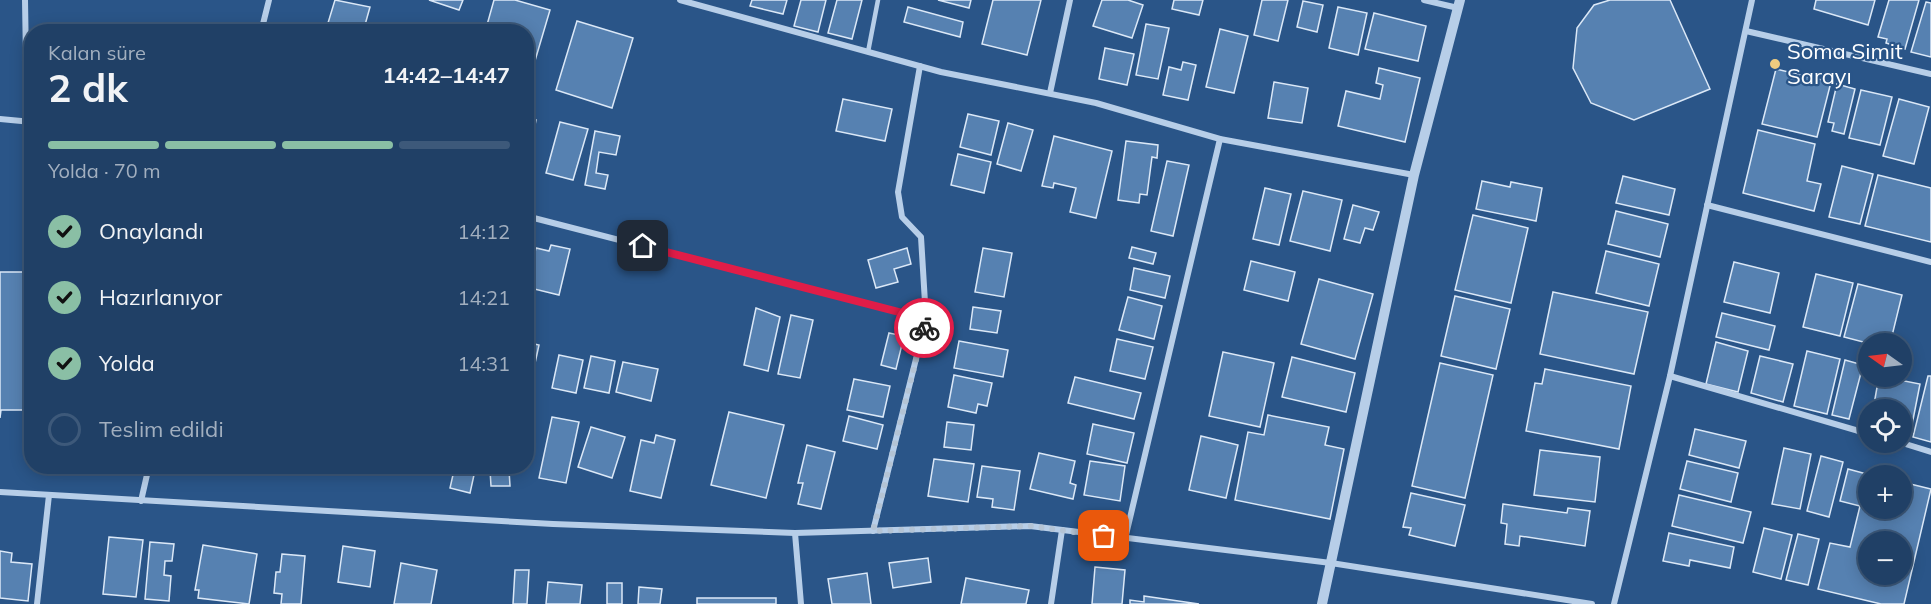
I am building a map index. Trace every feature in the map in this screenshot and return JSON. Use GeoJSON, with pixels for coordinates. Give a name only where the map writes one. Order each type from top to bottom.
{"type":"FeatureCollection","features":[{"type":"Feature","properties":{"kind":"street"},"geometry":{"type":"LineString","coordinates":[[25,0],[26,24]]}},
{"type":"Feature","properties":{"kind":"street"},"geometry":{"type":"LineString","coordinates":[[263,24],[269,0]]}},
{"type":"Feature","properties":{"kind":"street"},"geometry":{"type":"LineString","coordinates":[[680,0],[920,66],[1096,103],[1220,139],[1414,175]]}},
{"type":"Feature","properties":{"kind":"street"},"geometry":{"type":"LineString","coordinates":[[1050,93],[1070,0]]}},
{"type":"Feature","properties":{"kind":"street"},"geometry":{"type":"LineString","coordinates":[[1322,604],[1414,175],[1459,4],[1424,0]]}},
{"type":"Feature","properties":{"kind":"street"},"geometry":{"type":"LineString","coordinates":[[1614,604],[1670,376],[1752,0]]}},
{"type":"Feature","properties":{"kind":"street"},"geometry":{"type":"LineString","coordinates":[[1746,31],[1931,74]]}},
{"type":"Feature","properties":{"kind":"street"},"geometry":{"type":"LineString","coordinates":[[873,531],[926,319],[921,237],[902,217],[898,192],[920,66]]}},
{"type":"Feature","properties":{"kind":"street"},"geometry":{"type":"LineString","coordinates":[[0,119],[24,121]]}},
{"type":"Feature","properties":{"kind":"street"},"geometry":{"type":"LineString","coordinates":[[1125,539],[1220,139]]}},
{"type":"Feature","properties":{"kind":"street"},"geometry":{"type":"LineString","coordinates":[[1707,205],[1931,262]]}},
{"type":"Feature","properties":{"kind":"street"},"geometry":{"type":"LineString","coordinates":[[534,218],[926,319]]}},
{"type":"Feature","properties":{"kind":"street"},"geometry":{"type":"LineString","coordinates":[[1670,376],[1858,431]]}},
{"type":"Feature","properties":{"kind":"street"},"geometry":{"type":"LineString","coordinates":[[1912,446],[1931,452]]}},
{"type":"Feature","properties":{"kind":"street"},"geometry":{"type":"LineString","coordinates":[[141,501],[147,474]]}},
{"type":"Feature","properties":{"kind":"street"},"geometry":{"type":"LineString","coordinates":[[0,492],[553,524],[795,532],[1030,526],[1331,563],[1592,604]]}},
{"type":"Feature","properties":{"kind":"street"},"geometry":{"type":"LineString","coordinates":[[37,604],[48,495]]}},
{"type":"Feature","properties":{"kind":"street"},"geometry":{"type":"LineString","coordinates":[[1051,604],[1062,530]]}},
{"type":"Feature","properties":{"kind":"street"},"geometry":{"type":"LineString","coordinates":[[795,532],[801,604]]}},
{"type":"Feature","properties":{"kind":"lane"},"geometry":{"type":"LineString","coordinates":[[868,52],[878,0]]}},
{"type":"Feature","properties":{"kind":"building"},"geometry":{"type":"Polygon","coordinates":[[[335,0],[370,7],[365,24],[328,23],[335,0]]]}},
{"type":"Feature","properties":{"kind":"building"},"geometry":{"type":"Polygon","coordinates":[[[429,0],[463,0],[459,10],[429,0]]]}},
{"type":"Feature","properties":{"kind":"building"},"geometry":{"type":"Polygon","coordinates":[[[494,0],[515,0],[550,10],[534,64],[534,24],[487,24],[494,0]]]}},
{"type":"Feature","properties":{"kind":"building"},"geometry":{"type":"Polygon","coordinates":[[[752,0],[787,0],[783,14],[750,6],[752,0]]]}},
{"type":"Feature","properties":{"kind":"building"},"geometry":{"type":"Polygon","coordinates":[[[801,0],[826,0],[818,32],[794,26],[801,0]]]}},
{"type":"Feature","properties":{"kind":"building"},"geometry":{"type":"Polygon","coordinates":[[[837,0],[862,0],[852,39],[828,33],[837,0]]]}},
{"type":"Feature","properties":{"kind":"building"},"geometry":{"type":"Polygon","coordinates":[[[938,0],[971,0],[969,8],[938,0]]]}},
{"type":"Feature","properties":{"kind":"building"},"geometry":{"type":"Polygon","coordinates":[[[993,0],[1041,0],[1027,55],[982,44],[993,0]]]}},
{"type":"Feature","properties":{"kind":"building"},"geometry":{"type":"Polygon","coordinates":[[[1102,0],[1128,0],[1143,5],[1132,38],[1093,26],[1102,0]]]}},
{"type":"Feature","properties":{"kind":"building"},"geometry":{"type":"Polygon","coordinates":[[[1174,0],[1203,0],[1199,15],[1172,9],[1174,0]]]}},
{"type":"Feature","properties":{"kind":"building"},"geometry":{"type":"Polygon","coordinates":[[[1262,0],[1288,0],[1278,41],[1254,35],[1262,0]]]}},
{"type":"Feature","properties":{"kind":"building"},"geometry":{"type":"Polygon","coordinates":[[[1610,0],[1670,0],[1710,89],[1634,120],[1591,103],[1573,68],[1577,28],[1594,5],[1610,0]]]}},
{"type":"Feature","properties":{"kind":"building"},"geometry":{"type":"Polygon","coordinates":[[[1816,0],[1875,0],[1868,25],[1814,9],[1816,0]]]}},
{"type":"Feature","properties":{"kind":"building"},"geometry":{"type":"Polygon","coordinates":[[[1889,0],[1919,0],[1905,49],[1886,43],[1887,39],[1878,37],[1889,0]]]}},
{"type":"Feature","properties":{"kind":"building"},"geometry":{"type":"Polygon","coordinates":[[[1303,1],[1323,5],[1317,32],[1297,27],[1303,1]]]}},
{"type":"Feature","properties":{"kind":"building"},"geometry":{"type":"Polygon","coordinates":[[[1926,2],[1931,3],[1931,57],[1911,52],[1926,2]]]}},
{"type":"Feature","properties":{"kind":"building"},"geometry":{"type":"Polygon","coordinates":[[[908,7],[963,22],[960,37],[904,22],[908,7]]]}},
{"type":"Feature","properties":{"kind":"building"},"geometry":{"type":"Polygon","coordinates":[[[1338,7],[1367,13],[1358,55],[1329,48],[1338,7]]]}},
{"type":"Feature","properties":{"kind":"building"},"geometry":{"type":"Polygon","coordinates":[[[1374,13],[1426,26],[1418,61],[1365,49],[1374,13]]]}},
{"type":"Feature","properties":{"kind":"building"},"geometry":{"type":"Polygon","coordinates":[[[577,21],[633,38],[612,108],[556,90],[577,21]]]}},
{"type":"Feature","properties":{"kind":"building"},"geometry":{"type":"Polygon","coordinates":[[[1146,24],[1169,28],[1158,79],[1136,75],[1146,24]]]}},
{"type":"Feature","properties":{"kind":"building"},"geometry":{"type":"Polygon","coordinates":[[[1220,29],[1248,36],[1234,93],[1206,87],[1220,29]]]}},
{"type":"Feature","properties":{"kind":"building"},"geometry":{"type":"Polygon","coordinates":[[[1105,48],[1134,54],[1127,85],[1099,79],[1105,48]]]}},
{"type":"Feature","properties":{"kind":"building"},"geometry":{"type":"Polygon","coordinates":[[[1183,62],[1196,65],[1188,100],[1163,95],[1169,67],[1181,70],[1183,62]]]}},
{"type":"Feature","properties":{"kind":"building"},"geometry":{"type":"Polygon","coordinates":[[[1379,68],[1420,78],[1405,142],[1338,126],[1346,91],[1380,99],[1383,85],[1376,83],[1379,68]]]}},
{"type":"Feature","properties":{"kind":"building"},"geometry":{"type":"Polygon","coordinates":[[[1776,69],[1831,82],[1817,137],[1762,124],[1776,69]]]}},
{"type":"Feature","properties":{"kind":"building"},"geometry":{"type":"Polygon","coordinates":[[[1274,82],[1308,88],[1302,123],[1268,118],[1274,82]]]}},
{"type":"Feature","properties":{"kind":"building"},"geometry":{"type":"Polygon","coordinates":[[[1837,84],[1855,89],[1844,134],[1832,131],[1834,123],[1828,122],[1837,84]]]}},
{"type":"Feature","properties":{"kind":"building"},"geometry":{"type":"Polygon","coordinates":[[[1861,90],[1892,97],[1880,145],[1849,138],[1861,90]]]}},
{"type":"Feature","properties":{"kind":"building"},"geometry":{"type":"Polygon","coordinates":[[[843,99],[892,109],[885,141],[836,131],[843,99]]]}},
{"type":"Feature","properties":{"kind":"building"},"geometry":{"type":"Polygon","coordinates":[[[1899,99],[1929,107],[1914,164],[1883,156],[1899,99]]]}},
{"type":"Feature","properties":{"kind":"building"},"geometry":{"type":"Polygon","coordinates":[[[968,114],[999,121],[991,155],[960,147],[968,114]]]}},
{"type":"Feature","properties":{"kind":"building"},"geometry":{"type":"Polygon","coordinates":[[[560,122],[588,129],[573,180],[546,173],[560,122]]]}},
{"type":"Feature","properties":{"kind":"building"},"geometry":{"type":"Polygon","coordinates":[[[1008,123],[1033,130],[1021,171],[997,164],[1008,123]]]}},
{"type":"Feature","properties":{"kind":"building"},"geometry":{"type":"Polygon","coordinates":[[[1758,130],[1815,144],[1807,181],[1821,184],[1814,211],[1743,193],[1758,130]]]}},
{"type":"Feature","properties":{"kind":"building"},"geometry":{"type":"Polygon","coordinates":[[[595,131],[620,136],[616,155],[599,152],[596,173],[608,175],[605,189],[585,185],[595,131]]]}},
{"type":"Feature","properties":{"kind":"building"},"geometry":{"type":"Polygon","coordinates":[[[1054,136],[1112,151],[1096,218],[1070,212],[1076,188],[1054,183],[1053,188],[1042,186],[1054,136]]]}},
{"type":"Feature","properties":{"kind":"building"},"geometry":{"type":"Polygon","coordinates":[[[1126,141],[1158,145],[1157,158],[1152,157],[1147,195],[1140,194],[1139,203],[1118,200],[1126,141]]]}},
{"type":"Feature","properties":{"kind":"building"},"geometry":{"type":"Polygon","coordinates":[[[958,154],[991,162],[984,193],[951,185],[958,154]]]}},
{"type":"Feature","properties":{"kind":"building"},"geometry":{"type":"Polygon","coordinates":[[[1167,161],[1189,165],[1173,236],[1151,231],[1167,161]]]}},
{"type":"Feature","properties":{"kind":"building"},"geometry":{"type":"Polygon","coordinates":[[[1842,166],[1873,174],[1860,224],[1829,217],[1842,166]]]}},
{"type":"Feature","properties":{"kind":"building"},"geometry":{"type":"Polygon","coordinates":[[[1878,175],[1931,188],[1931,242],[1865,226],[1878,175]]]}},
{"type":"Feature","properties":{"kind":"building"},"geometry":{"type":"Polygon","coordinates":[[[1623,176],[1675,189],[1669,215],[1616,203],[1623,176]]]}},
{"type":"Feature","properties":{"kind":"building"},"geometry":{"type":"Polygon","coordinates":[[[1482,181],[1510,187],[1511,182],[1542,188],[1536,221],[1476,209],[1482,181]]]}},
{"type":"Feature","properties":{"kind":"building"},"geometry":{"type":"Polygon","coordinates":[[[1265,188],[1291,194],[1279,245],[1253,239],[1265,188]]]}},
{"type":"Feature","properties":{"kind":"building"},"geometry":{"type":"Polygon","coordinates":[[[1303,191],[1342,200],[1330,251],[1290,241],[1303,191]]]}},
{"type":"Feature","properties":{"kind":"building"},"geometry":{"type":"Polygon","coordinates":[[[1353,205],[1379,212],[1373,230],[1365,228],[1360,243],[1344,239],[1353,205]]]}},
{"type":"Feature","properties":{"kind":"building"},"geometry":{"type":"Polygon","coordinates":[[[1616,211],[1668,224],[1660,257],[1608,244],[1616,211]]]}},
{"type":"Feature","properties":{"kind":"building"},"geometry":{"type":"Polygon","coordinates":[[[1473,215],[1528,228],[1511,303],[1455,290],[1473,215]]]}},
{"type":"Feature","properties":{"kind":"building"},"geometry":{"type":"Polygon","coordinates":[[[551,245],[570,249],[559,295],[534,289],[536,248],[549,251],[551,245]]]}},
{"type":"Feature","properties":{"kind":"building"},"geometry":{"type":"Polygon","coordinates":[[[1132,247],[1156,253],[1153,264],[1129,258],[1132,247]]]}},
{"type":"Feature","properties":{"kind":"building"},"geometry":{"type":"Polygon","coordinates":[[[907,248],[911,264],[894,269],[898,282],[876,288],[868,260],[907,248]]]}},
{"type":"Feature","properties":{"kind":"building"},"geometry":{"type":"Polygon","coordinates":[[[983,248],[1012,253],[1004,297],[975,292],[983,248]]]}},
{"type":"Feature","properties":{"kind":"building"},"geometry":{"type":"Polygon","coordinates":[[[1606,251],[1659,264],[1649,306],[1596,293],[1606,251]]]}},
{"type":"Feature","properties":{"kind":"building"},"geometry":{"type":"Polygon","coordinates":[[[1251,261],[1295,272],[1288,301],[1244,290],[1251,261]]]}},
{"type":"Feature","properties":{"kind":"building"},"geometry":{"type":"Polygon","coordinates":[[[1734,262],[1779,273],[1770,313],[1724,302],[1734,262]]]}},
{"type":"Feature","properties":{"kind":"building"},"geometry":{"type":"Polygon","coordinates":[[[1134,268],[1170,276],[1165,298],[1130,290],[1134,268]]]}},
{"type":"Feature","properties":{"kind":"building"},"geometry":{"type":"Polygon","coordinates":[[[0,272],[24,272],[24,410],[1,410],[0,418],[0,272]]]}},
{"type":"Feature","properties":{"kind":"building"},"geometry":{"type":"Polygon","coordinates":[[[1816,274],[1853,283],[1840,336],[1803,327],[1816,274]]]}},
{"type":"Feature","properties":{"kind":"building"},"geometry":{"type":"Polygon","coordinates":[[[1319,279],[1373,294],[1355,359],[1301,344],[1319,279]]]}},
{"type":"Feature","properties":{"kind":"building"},"geometry":{"type":"Polygon","coordinates":[[[1858,284],[1902,295],[1893,333],[1858,333],[1858,341],[1844,337],[1858,284]]]}},
{"type":"Feature","properties":{"kind":"building"},"geometry":{"type":"Polygon","coordinates":[[[1553,292],[1648,312],[1634,374],[1540,354],[1553,292]]]}},
{"type":"Feature","properties":{"kind":"building"},"geometry":{"type":"Polygon","coordinates":[[[1455,296],[1510,309],[1496,369],[1441,356],[1455,296]]]}},
{"type":"Feature","properties":{"kind":"building"},"geometry":{"type":"Polygon","coordinates":[[[1128,297],[1162,306],[1154,339],[1119,330],[1128,297]]]}},
{"type":"Feature","properties":{"kind":"building"},"geometry":{"type":"Polygon","coordinates":[[[973,307],[1001,311],[997,333],[970,329],[973,307]]]}},
{"type":"Feature","properties":{"kind":"building"},"geometry":{"type":"Polygon","coordinates":[[[756,308],[780,317],[768,371],[744,365],[756,308]]]}},
{"type":"Feature","properties":{"kind":"building"},"geometry":{"type":"Polygon","coordinates":[[[1722,313],[1775,326],[1769,350],[1716,337],[1722,313]]]}},
{"type":"Feature","properties":{"kind":"building"},"geometry":{"type":"Polygon","coordinates":[[[791,315],[813,320],[800,378],[778,374],[791,315]]]}},
{"type":"Feature","properties":{"kind":"building"},"geometry":{"type":"Polygon","coordinates":[[[889,333],[904,336],[896,369],[881,365],[889,333]]]}},
{"type":"Feature","properties":{"kind":"building"},"geometry":{"type":"Polygon","coordinates":[[[1117,339],[1153,347],[1145,379],[1110,371],[1117,339]]]}},
{"type":"Feature","properties":{"kind":"building"},"geometry":{"type":"Polygon","coordinates":[[[959,341],[1008,350],[1003,377],[954,368],[959,341]]]}},
{"type":"Feature","properties":{"kind":"building"},"geometry":{"type":"Polygon","coordinates":[[[1716,342],[1748,351],[1738,392],[1706,384],[1716,342]]]}},
{"type":"Feature","properties":{"kind":"building"},"geometry":{"type":"Polygon","coordinates":[[[534,344],[539,345],[534,368],[534,344]]]}},
{"type":"Feature","properties":{"kind":"building"},"geometry":{"type":"Polygon","coordinates":[[[1807,351],[1840,359],[1827,414],[1794,406],[1807,351]]]}},
{"type":"Feature","properties":{"kind":"building"},"geometry":{"type":"Polygon","coordinates":[[[1223,352],[1274,363],[1260,427],[1209,416],[1223,352]]]}},
{"type":"Feature","properties":{"kind":"building"},"geometry":{"type":"Polygon","coordinates":[[[559,355],[583,360],[576,393],[552,388],[559,355]]]}},
{"type":"Feature","properties":{"kind":"building"},"geometry":{"type":"Polygon","coordinates":[[[591,356],[615,361],[609,393],[584,388],[591,356]]]}},
{"type":"Feature","properties":{"kind":"building"},"geometry":{"type":"Polygon","coordinates":[[[1760,356],[1793,364],[1783,402],[1751,393],[1760,356]]]}},
{"type":"Feature","properties":{"kind":"building"},"geometry":{"type":"Polygon","coordinates":[[[1292,357],[1355,373],[1346,412],[1282,397],[1292,357]]]}},
{"type":"Feature","properties":{"kind":"building"},"geometry":{"type":"Polygon","coordinates":[[[1845,360],[1858,364],[1858,384],[1849,419],[1832,415],[1845,360]]]}},
{"type":"Feature","properties":{"kind":"building"},"geometry":{"type":"Polygon","coordinates":[[[623,362],[658,369],[651,401],[616,392],[623,362]]]}},
{"type":"Feature","properties":{"kind":"building"},"geometry":{"type":"Polygon","coordinates":[[[1440,363],[1493,375],[1465,498],[1412,486],[1440,363]]]}},
{"type":"Feature","properties":{"kind":"building"},"geometry":{"type":"Polygon","coordinates":[[[1545,369],[1631,386],[1619,449],[1526,431],[1535,383],[1542,384],[1545,369]]]}},
{"type":"Feature","properties":{"kind":"building"},"geometry":{"type":"Polygon","coordinates":[[[954,375],[992,383],[987,406],[978,404],[976,413],[948,407],[954,375]]]}},
{"type":"Feature","properties":{"kind":"building"},"geometry":{"type":"Polygon","coordinates":[[[1928,376],[1931,376],[1931,442],[1913,437],[1928,376]]]}},
{"type":"Feature","properties":{"kind":"building"},"geometry":{"type":"Polygon","coordinates":[[[1075,377],[1141,393],[1134,419],[1068,403],[1075,377]]]}},
{"type":"Feature","properties":{"kind":"building"},"geometry":{"type":"Polygon","coordinates":[[[854,379],[890,386],[883,417],[847,410],[854,379]]]}},
{"type":"Feature","properties":{"kind":"building"},"geometry":{"type":"Polygon","coordinates":[[[1912,382],[1920,384],[1912,425],[1912,399],[1875,399],[1877,387],[1912,387],[1912,382]]]}},
{"type":"Feature","properties":{"kind":"building"},"geometry":{"type":"Polygon","coordinates":[[[729,412],[784,425],[766,498],[711,485],[729,412]]]}},
{"type":"Feature","properties":{"kind":"building"},"geometry":{"type":"Polygon","coordinates":[[[1268,415],[1329,427],[1325,445],[1344,449],[1330,519],[1235,500],[1248,432],[1264,435],[1268,415]]]}},
{"type":"Feature","properties":{"kind":"building"},"geometry":{"type":"Polygon","coordinates":[[[849,416],[883,425],[877,449],[843,441],[849,416]]]}},
{"type":"Feature","properties":{"kind":"building"},"geometry":{"type":"Polygon","coordinates":[[[552,417],[579,422],[566,483],[539,478],[552,417]]]}},
{"type":"Feature","properties":{"kind":"building"},"geometry":{"type":"Polygon","coordinates":[[[947,422],[974,425],[971,450],[944,447],[947,422]]]}},
{"type":"Feature","properties":{"kind":"building"},"geometry":{"type":"Polygon","coordinates":[[[1093,424],[1134,433],[1127,463],[1087,454],[1093,424]]]}},
{"type":"Feature","properties":{"kind":"building"},"geometry":{"type":"Polygon","coordinates":[[[591,427],[625,437],[612,478],[578,467],[591,427]]]}},
{"type":"Feature","properties":{"kind":"building"},"geometry":{"type":"Polygon","coordinates":[[[1695,429],[1746,441],[1739,468],[1689,455],[1695,429]]]}},
{"type":"Feature","properties":{"kind":"building"},"geometry":{"type":"Polygon","coordinates":[[[656,435],[675,440],[661,498],[630,491],[641,440],[654,443],[656,435]]]}},
{"type":"Feature","properties":{"kind":"building"},"geometry":{"type":"Polygon","coordinates":[[[1201,436],[1238,445],[1226,498],[1189,490],[1201,436]]]}},
{"type":"Feature","properties":{"kind":"building"},"geometry":{"type":"Polygon","coordinates":[[[807,445],[835,452],[821,509],[798,504],[803,483],[798,483],[807,445]]]}},
{"type":"Feature","properties":{"kind":"building"},"geometry":{"type":"Polygon","coordinates":[[[1784,448],[1811,454],[1800,509],[1772,504],[1784,448]]]}},
{"type":"Feature","properties":{"kind":"building"},"geometry":{"type":"Polygon","coordinates":[[[1540,450],[1600,457],[1595,502],[1534,495],[1540,450]]]}},
{"type":"Feature","properties":{"kind":"building"},"geometry":{"type":"Polygon","coordinates":[[[1039,453],[1075,461],[1070,483],[1076,485],[1073,499],[1030,489],[1039,453]]]}},
{"type":"Feature","properties":{"kind":"building"},"geometry":{"type":"Polygon","coordinates":[[[1821,456],[1843,462],[1829,517],[1807,511],[1821,456]]]}},
{"type":"Feature","properties":{"kind":"building"},"geometry":{"type":"Polygon","coordinates":[[[934,459],[974,464],[968,502],[928,496],[934,459]]]}},
{"type":"Feature","properties":{"kind":"building"},"geometry":{"type":"Polygon","coordinates":[[[1090,461],[1125,466],[1120,501],[1084,495],[1090,461]]]}},
{"type":"Feature","properties":{"kind":"building"},"geometry":{"type":"Polygon","coordinates":[[[1687,461],[1738,473],[1731,502],[1680,489],[1687,461]]]}},
{"type":"Feature","properties":{"kind":"building"},"geometry":{"type":"Polygon","coordinates":[[[982,466],[1020,471],[1014,510],[992,507],[993,499],[977,497],[982,466]]]}},
{"type":"Feature","properties":{"kind":"building"},"geometry":{"type":"Polygon","coordinates":[[[1848,469],[1858,472],[1858,506],[1840,501],[1848,469]]]}},
{"type":"Feature","properties":{"kind":"building"},"geometry":{"type":"Polygon","coordinates":[[[453,474],[474,474],[470,493],[450,488],[453,474]]]}},
{"type":"Feature","properties":{"kind":"building"},"geometry":{"type":"Polygon","coordinates":[[[490,474],[509,474],[510,486],[491,486],[490,474]]]}},
{"type":"Feature","properties":{"kind":"building"},"geometry":{"type":"Polygon","coordinates":[[[1912,484],[1931,489],[1912,570],[1912,531],[1858,531],[1858,585],[1908,585],[1904,604],[1881,604],[1818,589],[1830,543],[1850,547],[1858,514],[1858,519],[1912,519],[1912,484]]]}},
{"type":"Feature","properties":{"kind":"building"},"geometry":{"type":"Polygon","coordinates":[[[1411,493],[1465,505],[1455,546],[1409,535],[1411,528],[1403,527],[1411,493]]]}},
{"type":"Feature","properties":{"kind":"building"},"geometry":{"type":"Polygon","coordinates":[[[1679,495],[1751,512],[1743,543],[1672,526],[1679,495]]]}},
{"type":"Feature","properties":{"kind":"building"},"geometry":{"type":"Polygon","coordinates":[[[1503,504],[1567,513],[1568,508],[1590,511],[1585,546],[1520,536],[1519,546],[1505,544],[1507,524],[1501,523],[1503,504]]]}},
{"type":"Feature","properties":{"kind":"building"},"geometry":{"type":"Polygon","coordinates":[[[1764,528],[1792,535],[1781,579],[1753,572],[1764,528]]]}},
{"type":"Feature","properties":{"kind":"building"},"geometry":{"type":"Polygon","coordinates":[[[1669,533],[1734,547],[1730,568],[1690,560],[1689,566],[1663,561],[1669,533]]]}},
{"type":"Feature","properties":{"kind":"building"},"geometry":{"type":"Polygon","coordinates":[[[1798,534],[1819,539],[1808,585],[1786,580],[1798,534]]]}},
{"type":"Feature","properties":{"kind":"building"},"geometry":{"type":"Polygon","coordinates":[[[109,537],[143,540],[136,597],[103,594],[109,537]]]}},
{"type":"Feature","properties":{"kind":"building"},"geometry":{"type":"Polygon","coordinates":[[[150,542],[174,544],[172,561],[165,561],[164,575],[171,576],[169,601],[145,599],[150,542]]]}},
{"type":"Feature","properties":{"kind":"building"},"geometry":{"type":"Polygon","coordinates":[[[203,545],[257,554],[249,604],[198,598],[199,590],[195,590],[203,545]]]}},
{"type":"Feature","properties":{"kind":"building"},"geometry":{"type":"Polygon","coordinates":[[[343,546],[375,551],[370,587],[338,582],[343,546]]]}},
{"type":"Feature","properties":{"kind":"building"},"geometry":{"type":"Polygon","coordinates":[[[0,551],[12,553],[11,562],[32,564],[28,601],[0,598],[0,551]]]}},
{"type":"Feature","properties":{"kind":"building"},"geometry":{"type":"Polygon","coordinates":[[[282,554],[305,556],[301,604],[281,604],[282,594],[274,593],[276,572],[280,572],[282,554]]]}},
{"type":"Feature","properties":{"kind":"building"},"geometry":{"type":"Polygon","coordinates":[[[928,558],[931,582],[893,588],[889,563],[928,558]]]}},
{"type":"Feature","properties":{"kind":"building"},"geometry":{"type":"Polygon","coordinates":[[[401,563],[437,570],[431,604],[394,604],[401,563]]]}},
{"type":"Feature","properties":{"kind":"building"},"geometry":{"type":"Polygon","coordinates":[[[1095,567],[1125,570],[1122,604],[1092,604],[1095,567]]]}},
{"type":"Feature","properties":{"kind":"building"},"geometry":{"type":"Polygon","coordinates":[[[515,570],[529,570],[527,604],[513,604],[515,570]]]}},
{"type":"Feature","properties":{"kind":"building"},"geometry":{"type":"Polygon","coordinates":[[[867,573],[871,604],[832,604],[828,579],[867,573]]]}},
{"type":"Feature","properties":{"kind":"building"},"geometry":{"type":"Polygon","coordinates":[[[966,578],[1029,590],[1026,604],[961,604],[966,578]]]}},
{"type":"Feature","properties":{"kind":"building"},"geometry":{"type":"Polygon","coordinates":[[[548,582],[582,585],[580,604],[546,604],[548,582]]]}},
{"type":"Feature","properties":{"kind":"building"},"geometry":{"type":"Polygon","coordinates":[[[607,583],[622,583],[622,604],[607,604],[607,583]]]}},
{"type":"Feature","properties":{"kind":"building"},"geometry":{"type":"Polygon","coordinates":[[[639,587],[662,589],[660,604],[638,604],[639,587]]]}},
{"type":"Feature","properties":{"kind":"building"},"geometry":{"type":"Polygon","coordinates":[[[1144,596],[1199,604],[1130,604],[1130,600],[1144,602],[1144,596]]]}},
{"type":"Feature","properties":{"kind":"building"},"geometry":{"type":"Polygon","coordinates":[[[697,598],[776,598],[776,604],[697,604],[697,598]]]}},
{"type":"Feature","properties":{"kind":"way so far"},"geometry":{"type":"LineString","coordinates":[[924,328],[873,531],[1030,526],[1104,536]]}},
{"type":"Feature","properties":{"kind":"place","name":"Soma Simit Sarayı"},"geometry":{"type":"Point","coordinates":[1775,64]}},
{"type":"Feature","properties":{"kind":"route"},"geometry":{"type":"LineString","coordinates":[[643,246],[926,319],[924,328]]}}]}
